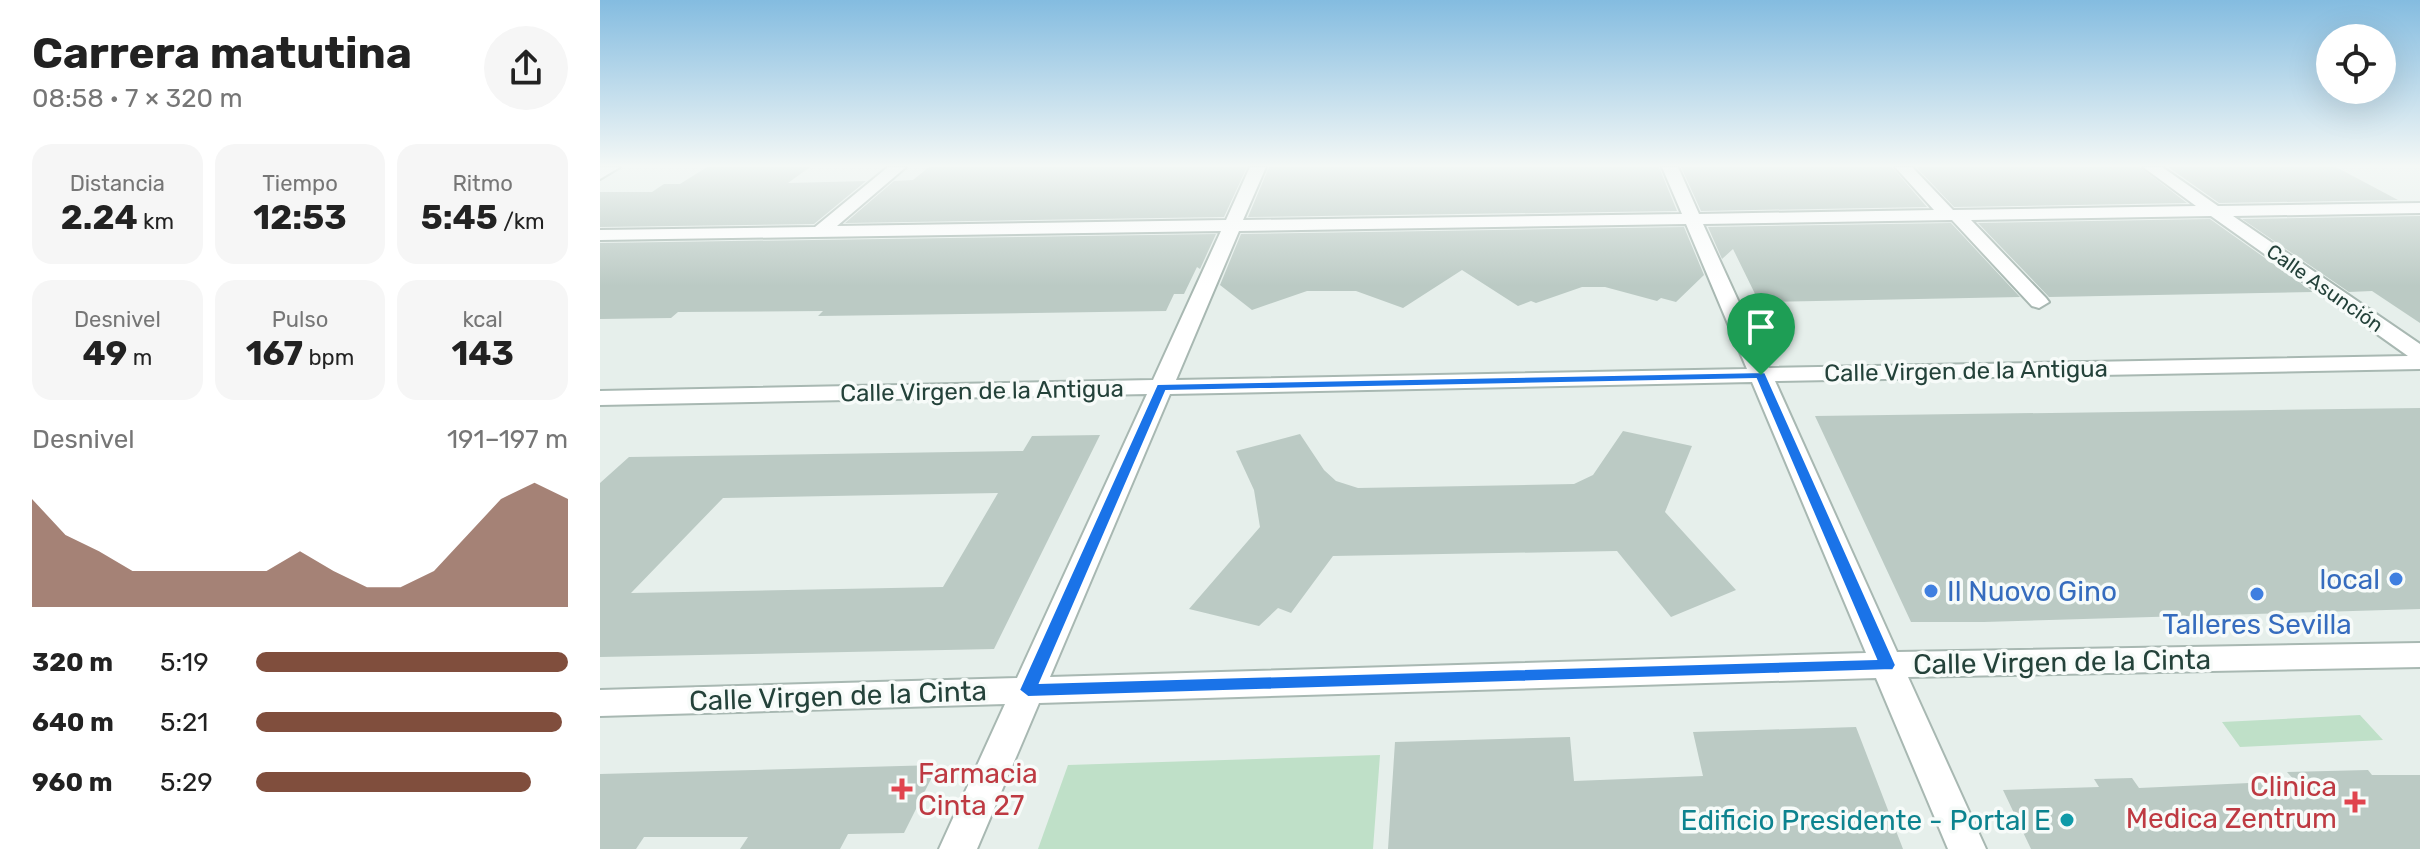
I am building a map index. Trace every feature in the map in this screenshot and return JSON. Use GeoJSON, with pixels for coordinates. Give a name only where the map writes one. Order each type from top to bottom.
{"type":"FeatureCollection","features":[{"type":"Feature","properties":{"kind":"street"},"geometry":{"type":"LineString","coordinates":[[819,232],[850,207]]}},
{"type":"Feature","properties":{"kind":"street"},"geometry":{"type":"LineString","coordinates":[[958,849],[1241,207]]}},
{"type":"Feature","properties":{"kind":"street"},"geometry":{"type":"LineString","coordinates":[[1688,207],[1967,849]]}},
{"type":"Feature","properties":{"kind":"street"},"geometry":{"type":"LineString","coordinates":[[1943,207],[2039,302]]}},
{"type":"Feature","properties":{"kind":"street","name":"Calle Asunción"},"geometry":{"type":"LineString","coordinates":[[2207,207],[2420,354]]}},
{"type":"Feature","properties":{"kind":"street"},"geometry":{"type":"LineString","coordinates":[[600,235],[2420,208]]}},
{"type":"Feature","properties":{"kind":"street","name":"Calle Virgen de la Antigua"},"geometry":{"type":"LineString","coordinates":[[600,398],[2420,362]]}},
{"type":"Feature","properties":{"kind":"street","name":"Calle Virgen de la Cinta"},"geometry":{"type":"LineString","coordinates":[[600,703],[1887,665],[2420,655]]}},
{"type":"Feature","properties":{"kind":"green space"},"geometry":{"type":"Polygon","coordinates":[[[2360,715],[2383,740],[2240,747],[2222,722],[2360,715]]]}},
{"type":"Feature","properties":{"kind":"green space"},"geometry":{"type":"Polygon","coordinates":[[[1380,755],[1373,849],[1038,849],[1068,765],[1380,755]]]}},
{"type":"Feature","properties":{"kind":"building"},"geometry":{"type":"Polygon","coordinates":[[[600,207],[835,207],[814,224],[600,227],[600,207]]]}},
{"type":"Feature","properties":{"kind":"building"},"geometry":{"type":"Polygon","coordinates":[[[864,207],[1229,207],[1224,217],[845,223],[864,207]]]}},
{"type":"Feature","properties":{"kind":"building"},"geometry":{"type":"Polygon","coordinates":[[[1252,207],[1675,207],[1677,211],[1248,217],[1252,207]]]}},
{"type":"Feature","properties":{"kind":"building"},"geometry":{"type":"Polygon","coordinates":[[[1699,207],[1927,207],[1701,211],[1699,207]]]}},
{"type":"Feature","properties":{"kind":"building"},"geometry":{"type":"Polygon","coordinates":[[[2420,216],[2420,323],[2372,291],[2349,292],[2242,219],[2420,216]]]}},
{"type":"Feature","properties":{"kind":"building"},"geometry":{"type":"Polygon","coordinates":[[[2210,219],[2313,292],[2049,297],[1978,223],[2210,219]]]}},
{"type":"Feature","properties":{"kind":"building"},"geometry":{"type":"Polygon","coordinates":[[[1951,223],[2020,297],[1759,302],[1733,249],[1722,259],[1708,227],[1951,223]]]}},
{"type":"Feature","properties":{"kind":"building"},"geometry":{"type":"Polygon","coordinates":[[[1684,227],[1704,275],[1676,302],[1661,298],[1657,301],[1605,287],[1582,287],[1518,306],[1462,270],[1403,308],[1356,291],[1307,291],[1252,310],[1220,285],[1241,234],[1684,227]]]}},
{"type":"Feature","properties":{"kind":"building"},"geometry":{"type":"Polygon","coordinates":[[[1216,234],[1184,294],[1174,294],[1166,311],[818,316],[823,311],[678,312],[671,318],[600,319],[600,243],[1216,234]]]}},
{"type":"Feature","properties":{"kind":"building"},"geometry":{"type":"Polygon","coordinates":[[[2420,408],[2420,609],[1984,622],[1911,622],[1815,416],[2420,408]]]}},
{"type":"Feature","properties":{"kind":"building"},"geometry":{"type":"Polygon","coordinates":[[[1623,431],[1692,446],[1665,512],[1736,590],[1671,617],[1617,551],[1333,556],[1291,613],[1278,608],[1259,626],[1189,609],[1260,527],[1254,490],[1236,451],[1300,434],[1324,470],[1336,481],[1358,488],[1574,484],[1593,475],[1623,431]]]}},
{"type":"Feature","properties":{"kind":"building"},"geometry":{"type":"Polygon","coordinates":[[[1100,435],[994,649],[600,657],[600,483],[629,457],[1023,451],[1032,436],[1100,435]],[[998,493],[723,498],[631,593],[943,587],[998,493]]]}},
{"type":"Feature","properties":{"kind":"building"},"geometry":{"type":"Polygon","coordinates":[[[1856,727],[1903,849],[1388,849],[1395,742],[1570,737],[1574,781],[1703,776],[1693,732],[1856,727]]]}},
{"type":"Feature","properties":{"kind":"building"},"geometry":{"type":"Polygon","coordinates":[[[938,765],[904,833],[848,834],[840,849],[740,849],[748,837],[644,837],[636,849],[600,849],[600,774],[938,765]]]}},
{"type":"Feature","properties":{"kind":"building"},"geometry":{"type":"Polygon","coordinates":[[[2368,770],[2372,775],[2420,775],[2420,849],[2031,849],[2003,790],[2099,787],[2094,779],[2132,778],[2139,788],[2295,781],[2287,772],[2368,770]]]}},
{"type":"Feature","properties":{"kind":"place","name":"local"},"geometry":{"type":"Point","coordinates":[2396,579]}},
{"type":"Feature","properties":{"kind":"place","name":"Il Nuovo Gino"},"geometry":{"type":"Point","coordinates":[1931,591]}},
{"type":"Feature","properties":{"kind":"place","name":"Talleres Sevilla"},"geometry":{"type":"Point","coordinates":[2257,594]}},
{"type":"Feature","properties":{"kind":"place","name":"Farmacia Cinta 27"},"geometry":{"type":"Point","coordinates":[902,789]}},
{"type":"Feature","properties":{"kind":"place","name":"Clinica Medica Zentrum"},"geometry":{"type":"Point","coordinates":[2355,802]}},
{"type":"Feature","properties":{"kind":"place","name":"Edificio Presidente - Portal E"},"geometry":{"type":"Point","coordinates":[2067,820]}},
{"type":"Feature","properties":{"kind":"route"},"geometry":{"type":"LineString","coordinates":[[1761,375],[1887,665],[1028,690],[1161,387],[1761,375]]}}]}
